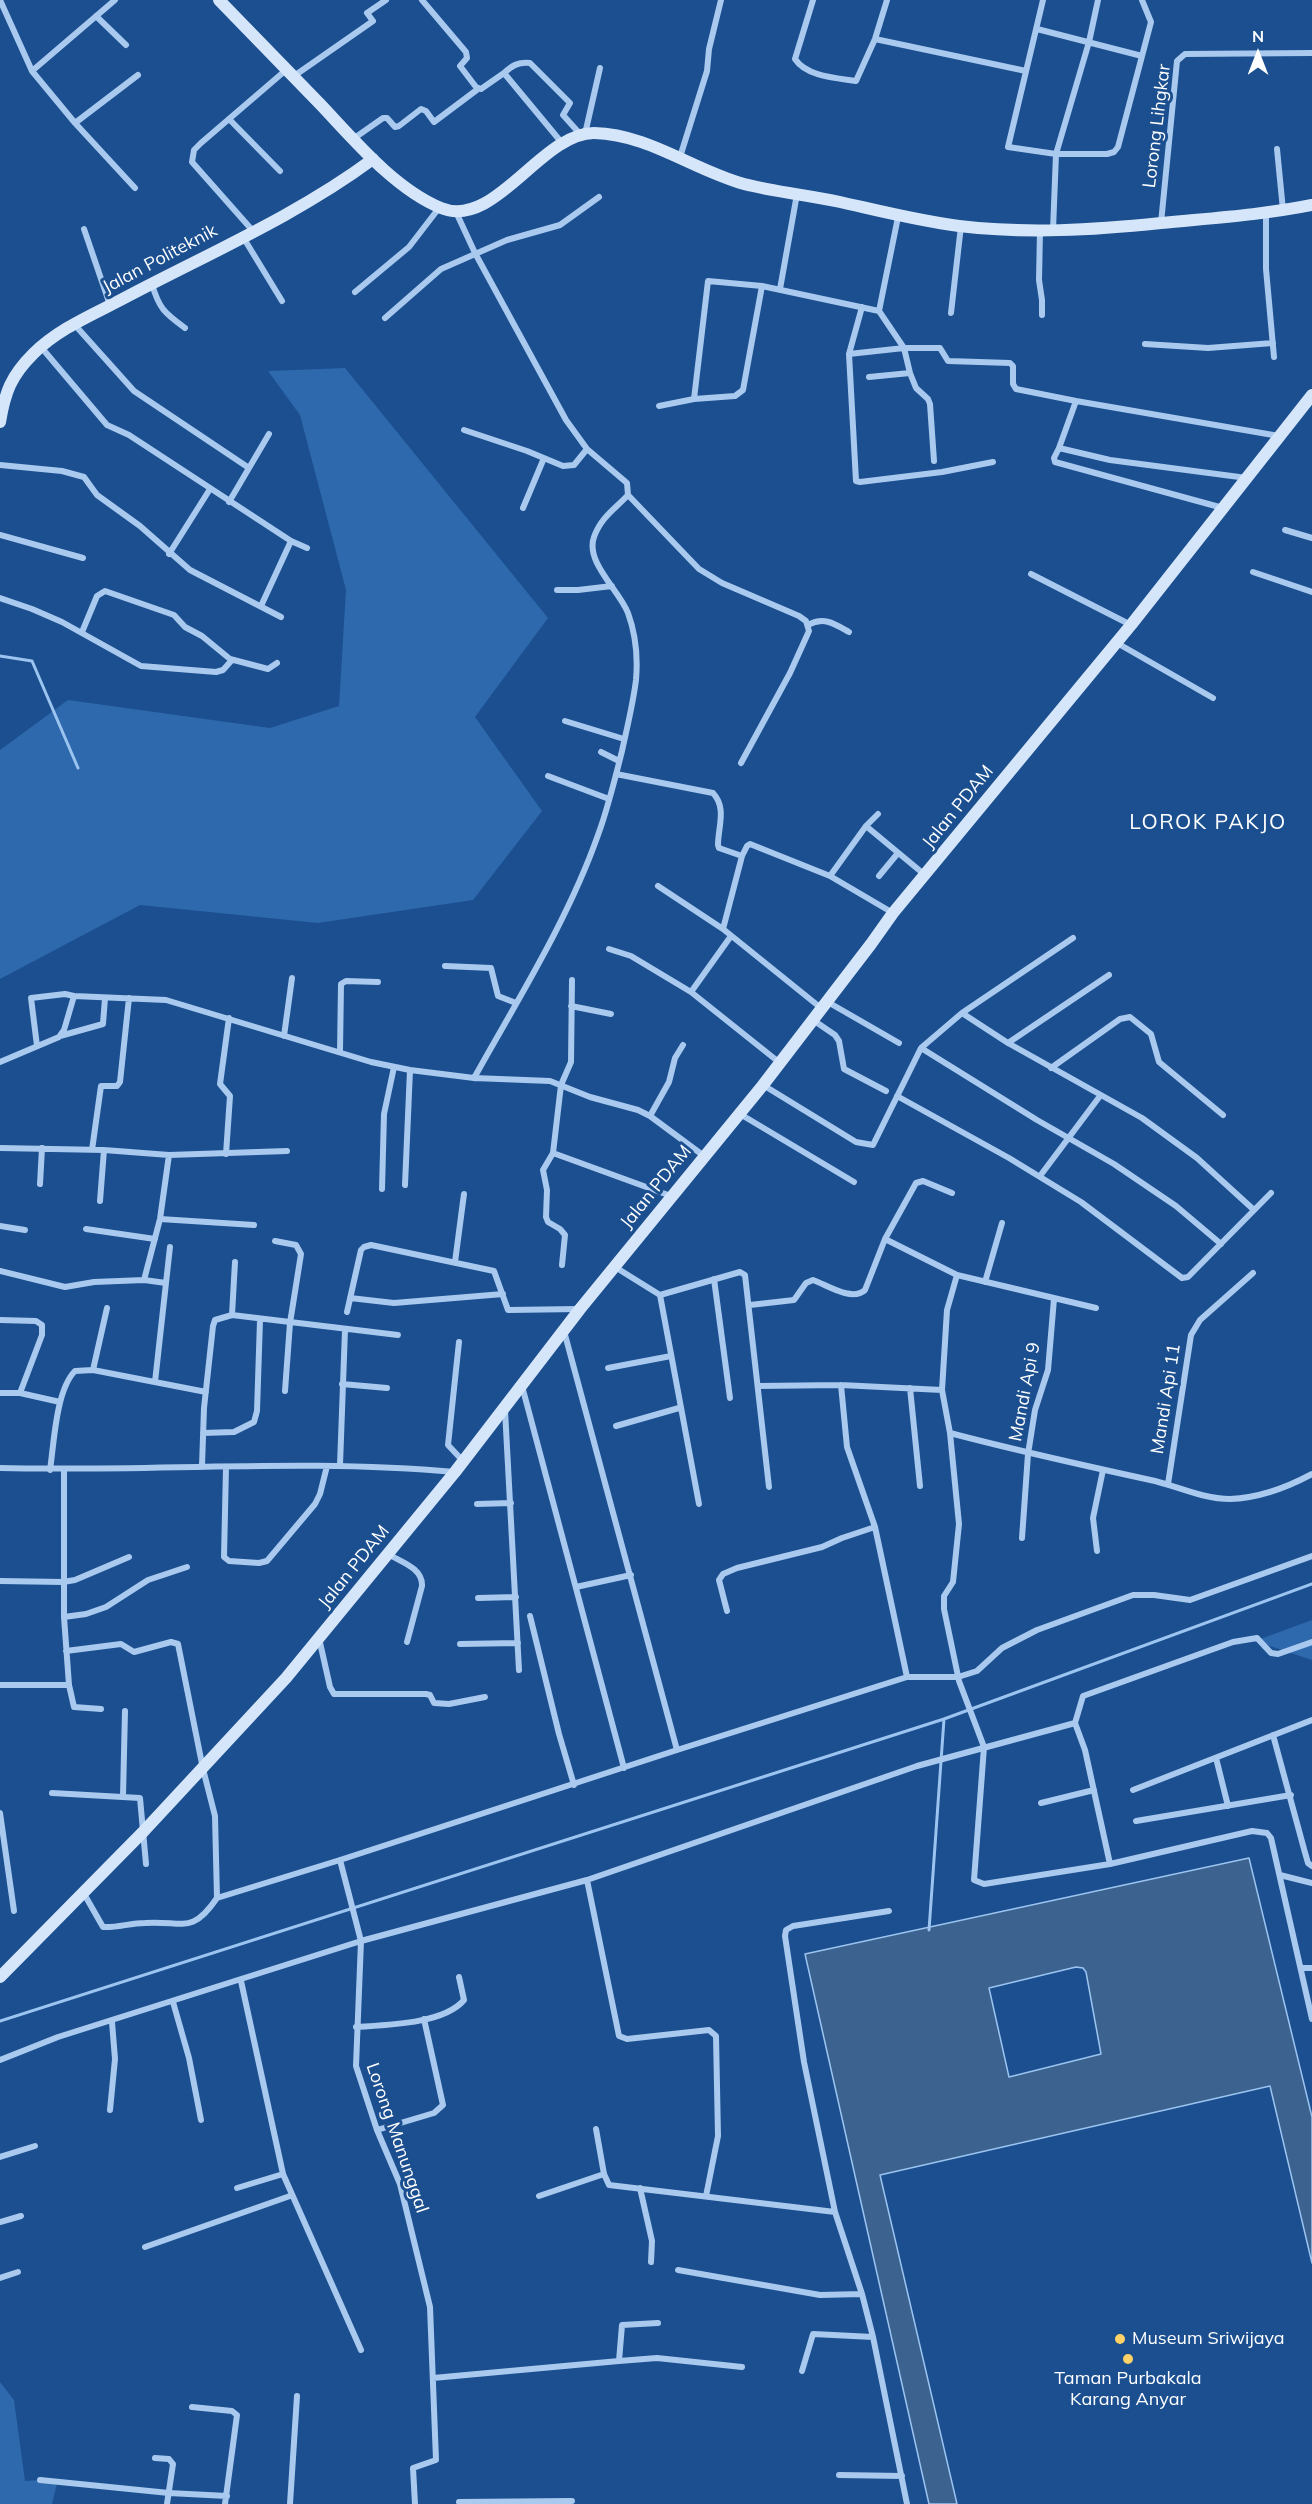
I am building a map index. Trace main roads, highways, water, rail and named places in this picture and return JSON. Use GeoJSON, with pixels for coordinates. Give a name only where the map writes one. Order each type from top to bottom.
{"type":"FeatureCollection","features":[{"type":"Feature","properties":{"kind":"waterway"},"geometry":{"type":"LineString","coordinates":[[0,656],[32,661],[78,768]]}},
{"type":"Feature","properties":{"kind":"waterway"},"geometry":{"type":"LineString","coordinates":[[0,2021],[944,1719],[1312,1584]]}},
{"type":"Feature","properties":{"kind":"waterway"},"geometry":{"type":"LineString","coordinates":[[929,1930],[944,1719]]}},
{"type":"Feature","properties":{"kind":"place","name":"Museum Sriwijaya"},"geometry":{"type":"Point","coordinates":[1120,2339]}},
{"type":"Feature","properties":{"kind":"place","name":"Taman Purbakala Karang Anyar"},"geometry":{"type":"Point","coordinates":[1128,2359]}},
{"type":"Feature","properties":{"kind":"district","name":"LOROK PAKJO"},"geometry":{"type":"Point","coordinates":[1208,823]}}]}
